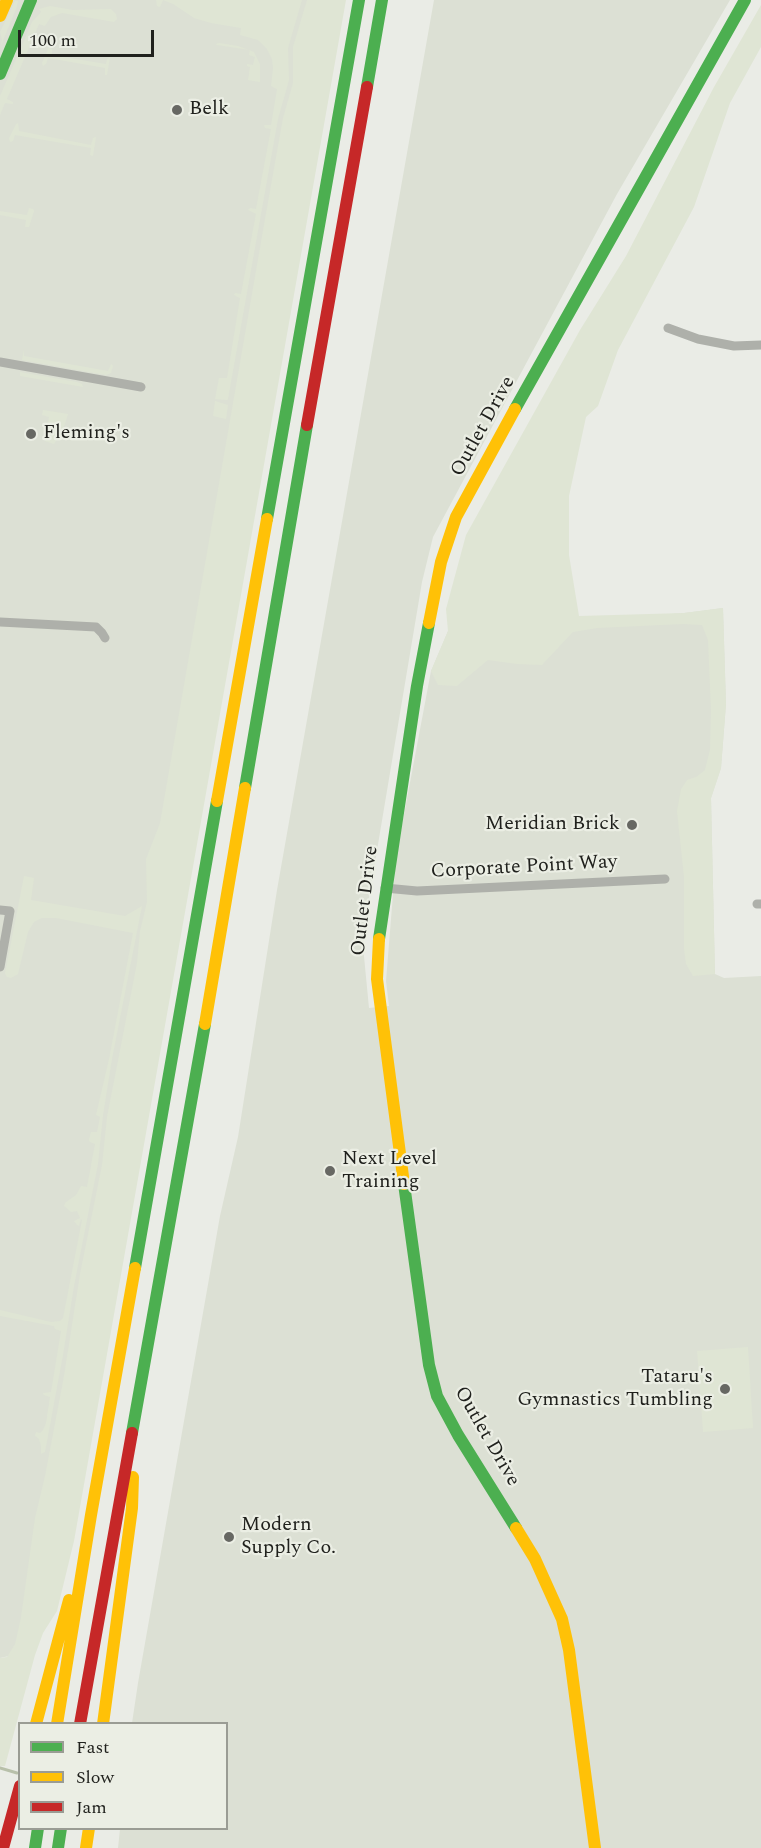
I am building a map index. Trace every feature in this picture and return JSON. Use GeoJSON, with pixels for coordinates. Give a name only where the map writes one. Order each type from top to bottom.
{"type":"FeatureCollection","features":[{"type":"Feature","properties":{"kind":"main road"},"geometry":{"type":"LineString","coordinates":[[0,16],[7,0]]}},
{"type":"Feature","properties":{"kind":"main road"},"geometry":{"type":"LineString","coordinates":[[0,74],[31,0]]}},
{"type":"Feature","properties":{"kind":"main road"},"geometry":{"type":"LineString","coordinates":[[57,1722],[91,1515],[359,0]]}},
{"type":"Feature","properties":{"kind":"main road"},"geometry":{"type":"LineString","coordinates":[[80,1722],[224,915],[302,452],[382,0]]}},
{"type":"Feature","properties":{"kind":"main road","name":"Outlet Drive"},"geometry":{"type":"LineString","coordinates":[[595,1848],[569,1650],[562,1619],[549,1585],[535,1559],[458,1435],[437,1396],[429,1365],[379,999],[378,945],[385,888],[422,663],[441,562],[456,517],[745,0]]}},
{"type":"Feature","properties":{"kind":"main road"},"geometry":{"type":"LineString","coordinates":[[103,1722],[132,1508],[134,1419]]}},
{"type":"Feature","properties":{"kind":"main road"},"geometry":{"type":"LineString","coordinates":[[37,1722],[91,1515]]}},
{"type":"Feature","properties":{"kind":"main road"},"geometry":{"type":"LineString","coordinates":[[3,1848],[18,1793]]}},
{"type":"Feature","properties":{"kind":"main road"},"geometry":{"type":"LineString","coordinates":[[34,1848],[38,1830]]}},
{"type":"Feature","properties":{"kind":"main road"},"geometry":{"type":"LineString","coordinates":[[58,1848],[61,1830]]}},
{"type":"Feature","properties":{"kind":"main road"},"geometry":{"type":"LineString","coordinates":[[86,1848],[89,1830]]}},
{"type":"Feature","properties":{"kind":"street"},"geometry":{"type":"LineString","coordinates":[[668,328],[698,339],[734,346],[761,345]]}},
{"type":"Feature","properties":{"kind":"street"},"geometry":{"type":"LineString","coordinates":[[0,362],[141,387]]}},
{"type":"Feature","properties":{"kind":"street"},"geometry":{"type":"LineString","coordinates":[[0,622],[96,627],[105,638]]}},
{"type":"Feature","properties":{"kind":"street","name":"Corporate Point Way"},"geometry":{"type":"LineString","coordinates":[[385,888],[417,891],[665,879]]}},
{"type":"Feature","properties":{"kind":"street"},"geometry":{"type":"LineString","coordinates":[[0,910],[10,912],[0,967]]}},
{"type":"Feature","properties":{"kind":"shaded area"},"geometry":{"type":"Polygon","coordinates":[[[0,0],[311,0],[18,1654],[0,1658],[0,0]]]}},
{"type":"Feature","properties":{"kind":"shaded area"},"geometry":{"type":"Polygon","coordinates":[[[434,0],[730,0],[617,194],[433,537],[422,582],[363,946],[369,1008],[389,1006],[386,981],[396,857],[431,671],[448,631],[723,608],[726,704],[721,768],[711,798],[715,974],[724,978],[761,976],[761,1848],[118,1848],[120,1830],[228,1830],[228,1722],[132,1722],[220,1216],[238,1137],[277,890],[434,0]]]}},
{"type":"Feature","properties":{"kind":"green space"},"geometry":{"type":"Polygon","coordinates":[[[156,0],[163,0],[160,7],[157,6],[156,0]]]}},
{"type":"Feature","properties":{"kind":"green space"},"geometry":{"type":"Polygon","coordinates":[[[163,0],[302,0],[288,48],[289,80],[278,119],[227,400],[215,399],[219,378],[227,378],[240,298],[234,295],[235,293],[241,294],[256,214],[248,210],[256,209],[271,129],[265,128],[264,125],[271,125],[277,89],[271,86],[272,59],[267,49],[258,40],[240,35],[241,28],[194,18],[163,0]]]}},
{"type":"Feature","properties":{"kind":"green space"},"geometry":{"type":"Polygon","coordinates":[[[307,0],[346,0],[74,1541],[57,1611],[43,1633],[5,1766],[0,1766],[0,1658],[7,1657],[15,1644],[21,1617],[35,1518],[64,1376],[80,1274],[102,1165],[107,1117],[137,963],[140,931],[147,902],[146,859],[160,823],[283,118],[293,83],[293,47],[307,0]]]}},
{"type":"Feature","properties":{"kind":"green space"},"geometry":{"type":"Polygon","coordinates":[[[15,1],[18,1],[16,9],[0,48],[2,41],[0,32],[15,1]]]}},
{"type":"Feature","properties":{"kind":"green space"},"geometry":{"type":"Polygon","coordinates":[[[761,5],[761,47],[730,103],[694,207],[618,350],[598,406],[586,417],[569,496],[569,555],[579,616],[684,613],[723,608],[726,704],[721,768],[711,798],[715,974],[693,976],[686,964],[684,949],[684,877],[677,811],[681,789],[687,780],[705,770],[710,750],[708,640],[702,625],[597,628],[573,632],[542,665],[488,660],[457,686],[438,685],[431,671],[448,631],[446,609],[466,535],[580,330],[626,256],[714,87],[761,5]]]}},
{"type":"Feature","properties":{"kind":"green space"},"geometry":{"type":"Polygon","coordinates":[[[50,6],[73,10],[111,9],[117,19],[114,22],[62,13],[51,17],[45,26],[39,24],[7,99],[13,104],[5,103],[0,115],[0,96],[32,22],[41,12],[39,9],[50,6]]]}},
{"type":"Feature","properties":{"kind":"green space"},"geometry":{"type":"Polygon","coordinates":[[[216,44],[238,46],[248,50],[216,44]]]}},
{"type":"Feature","properties":{"kind":"green space"},"geometry":{"type":"Polygon","coordinates":[[[49,47],[52,49],[52,55],[106,64],[110,57],[107,75],[105,75],[105,68],[48,58],[43,66],[42,63],[49,47]]]}},
{"type":"Feature","properties":{"kind":"green space"},"geometry":{"type":"Polygon","coordinates":[[[250,50],[254,52],[260,64],[260,82],[248,80],[250,67],[247,64],[253,65],[255,57],[249,55],[250,50]]]}},
{"type":"Feature","properties":{"kind":"green space"},"geometry":{"type":"Polygon","coordinates":[[[18,123],[19,131],[91,145],[93,138],[96,137],[93,156],[90,155],[91,148],[15,135],[13,141],[10,142],[9,138],[18,123]]]}},
{"type":"Feature","properties":{"kind":"green space"},"geometry":{"type":"Polygon","coordinates":[[[29,208],[34,211],[29,227],[25,227],[26,220],[0,215],[0,211],[27,215],[29,208]]]}},
{"type":"Feature","properties":{"kind":"green space"},"geometry":{"type":"Polygon","coordinates":[[[24,349],[24,356],[108,371],[111,364],[113,366],[111,373],[106,375],[27,361],[22,360],[24,349]]]}},
{"type":"Feature","properties":{"kind":"green space"},"geometry":{"type":"Polygon","coordinates":[[[20,372],[77,382],[83,387],[20,376],[20,372]]]}},
{"type":"Feature","properties":{"kind":"green space"},"geometry":{"type":"Polygon","coordinates":[[[215,401],[228,405],[226,419],[213,416],[215,401]]]}},
{"type":"Feature","properties":{"kind":"green space"},"geometry":{"type":"Polygon","coordinates":[[[43,410],[68,414],[63,430],[54,444],[45,441],[49,417],[42,415],[43,410]]]}},
{"type":"Feature","properties":{"kind":"green space"},"geometry":{"type":"Polygon","coordinates":[[[24,876],[34,878],[31,900],[125,916],[142,906],[112,1059],[98,1164],[63,1355],[45,1452],[41,1454],[39,1439],[35,1436],[36,1432],[40,1433],[43,1430],[46,1423],[50,1397],[43,1393],[51,1392],[61,1331],[55,1329],[54,1326],[0,1316],[0,1310],[51,1322],[60,1321],[63,1318],[82,1220],[79,1226],[77,1225],[74,1221],[80,1218],[77,1211],[71,1212],[64,1206],[76,1195],[81,1186],[87,1187],[95,1144],[89,1140],[91,1132],[97,1132],[100,1117],[96,1115],[133,933],[56,918],[42,918],[34,922],[28,932],[18,974],[11,978],[7,977],[5,973],[24,876]]]}},
{"type":"Feature","properties":{"kind":"green space","name":"Tataru's Gymnastics Tumbling"},"geometry":{"type":"Polygon","coordinates":[[[748,1347],[753,1428],[703,1432],[697,1351],[748,1347]]]}},
{"type":"Feature","properties":{"kind":"waterway"},"geometry":{"type":"LineString","coordinates":[[0,1768],[17,1773]]}},
{"type":"Feature","properties":{"kind":"traffic: fast"},"geometry":{"type":"LineString","coordinates":[[0,74],[31,0]]}},
{"type":"Feature","properties":{"kind":"traffic: fast"},"geometry":{"type":"LineString","coordinates":[[267,519],[359,0]]}},
{"type":"Feature","properties":{"kind":"traffic: fast"},"geometry":{"type":"LineString","coordinates":[[367,87],[382,0]]}},
{"type":"Feature","properties":{"kind":"traffic: fast"},"geometry":{"type":"LineString","coordinates":[[515,409],[745,0]]}},
{"type":"Feature","properties":{"kind":"traffic: fast"},"geometry":{"type":"LineString","coordinates":[[245,788],[307,425]]}},
{"type":"Feature","properties":{"kind":"traffic: fast"},"geometry":{"type":"LineString","coordinates":[[379,939],[417,686],[429,623]]}},
{"type":"Feature","properties":{"kind":"traffic: fast"},"geometry":{"type":"LineString","coordinates":[[135,1268],[217,801]]}},
{"type":"Feature","properties":{"kind":"traffic: fast"},"geometry":{"type":"LineString","coordinates":[[132,1433],[205,1024]]}},
{"type":"Feature","properties":{"kind":"traffic: fast"},"geometry":{"type":"LineString","coordinates":[[404,1184],[429,1365],[437,1396],[458,1435],[516,1528]]}},
{"type":"Feature","properties":{"kind":"traffic: fast"},"geometry":{"type":"LineString","coordinates":[[35,1848],[38,1830]]}},
{"type":"Feature","properties":{"kind":"traffic: fast"},"geometry":{"type":"LineString","coordinates":[[58,1848],[61,1830]]}},
{"type":"Feature","properties":{"kind":"traffic: slow"},"geometry":{"type":"LineString","coordinates":[[0,16],[7,0]]}},
{"type":"Feature","properties":{"kind":"traffic: slow"},"geometry":{"type":"LineString","coordinates":[[429,623],[441,562],[456,517],[515,409]]}},
{"type":"Feature","properties":{"kind":"traffic: slow"},"geometry":{"type":"LineString","coordinates":[[217,801],[267,519]]}},
{"type":"Feature","properties":{"kind":"traffic: slow"},"geometry":{"type":"LineString","coordinates":[[205,1024],[245,788]]}},
{"type":"Feature","properties":{"kind":"traffic: slow"},"geometry":{"type":"LineString","coordinates":[[379,939],[377,979],[404,1184]]}},
{"type":"Feature","properties":{"kind":"traffic: slow"},"geometry":{"type":"LineString","coordinates":[[57,1722],[135,1268]]}},
{"type":"Feature","properties":{"kind":"traffic: slow"},"geometry":{"type":"LineString","coordinates":[[103,1722],[132,1508],[133,1477]]}},
{"type":"Feature","properties":{"kind":"traffic: slow"},"geometry":{"type":"LineString","coordinates":[[516,1528],[535,1559],[562,1619],[569,1650],[595,1848]]}},
{"type":"Feature","properties":{"kind":"traffic: slow"},"geometry":{"type":"LineString","coordinates":[[37,1722],[69,1600]]}},
{"type":"Feature","properties":{"kind":"traffic: slow"},"geometry":{"type":"LineString","coordinates":[[86,1848],[89,1830]]}},
{"type":"Feature","properties":{"kind":"traffic: jam"},"geometry":{"type":"LineString","coordinates":[[307,425],[367,87]]}},
{"type":"Feature","properties":{"kind":"traffic: jam"},"geometry":{"type":"LineString","coordinates":[[80,1722],[132,1433]]}},
{"type":"Feature","properties":{"kind":"traffic: jam"},"geometry":{"type":"LineString","coordinates":[[3,1848],[18,1793]]}},
{"type":"Feature","properties":{"kind":"place","name":"Belk"},"geometry":{"type":"Point","coordinates":[177,110]}},
{"type":"Feature","properties":{"kind":"place","name":"Fleming's"},"geometry":{"type":"Point","coordinates":[31,434]}},
{"type":"Feature","properties":{"kind":"place","name":"Meridian Brick"},"geometry":{"type":"Point","coordinates":[632,825]}},
{"type":"Feature","properties":{"kind":"place","name":"Next Level Training"},"geometry":{"type":"Point","coordinates":[330,1171]}},
{"type":"Feature","properties":{"kind":"place","name":"Tataru's Gymnastics Tumbling"},"geometry":{"type":"Point","coordinates":[725,1389]}},
{"type":"Feature","properties":{"kind":"place","name":"Modern Supply Co."},"geometry":{"type":"Point","coordinates":[229,1537]}}]}
